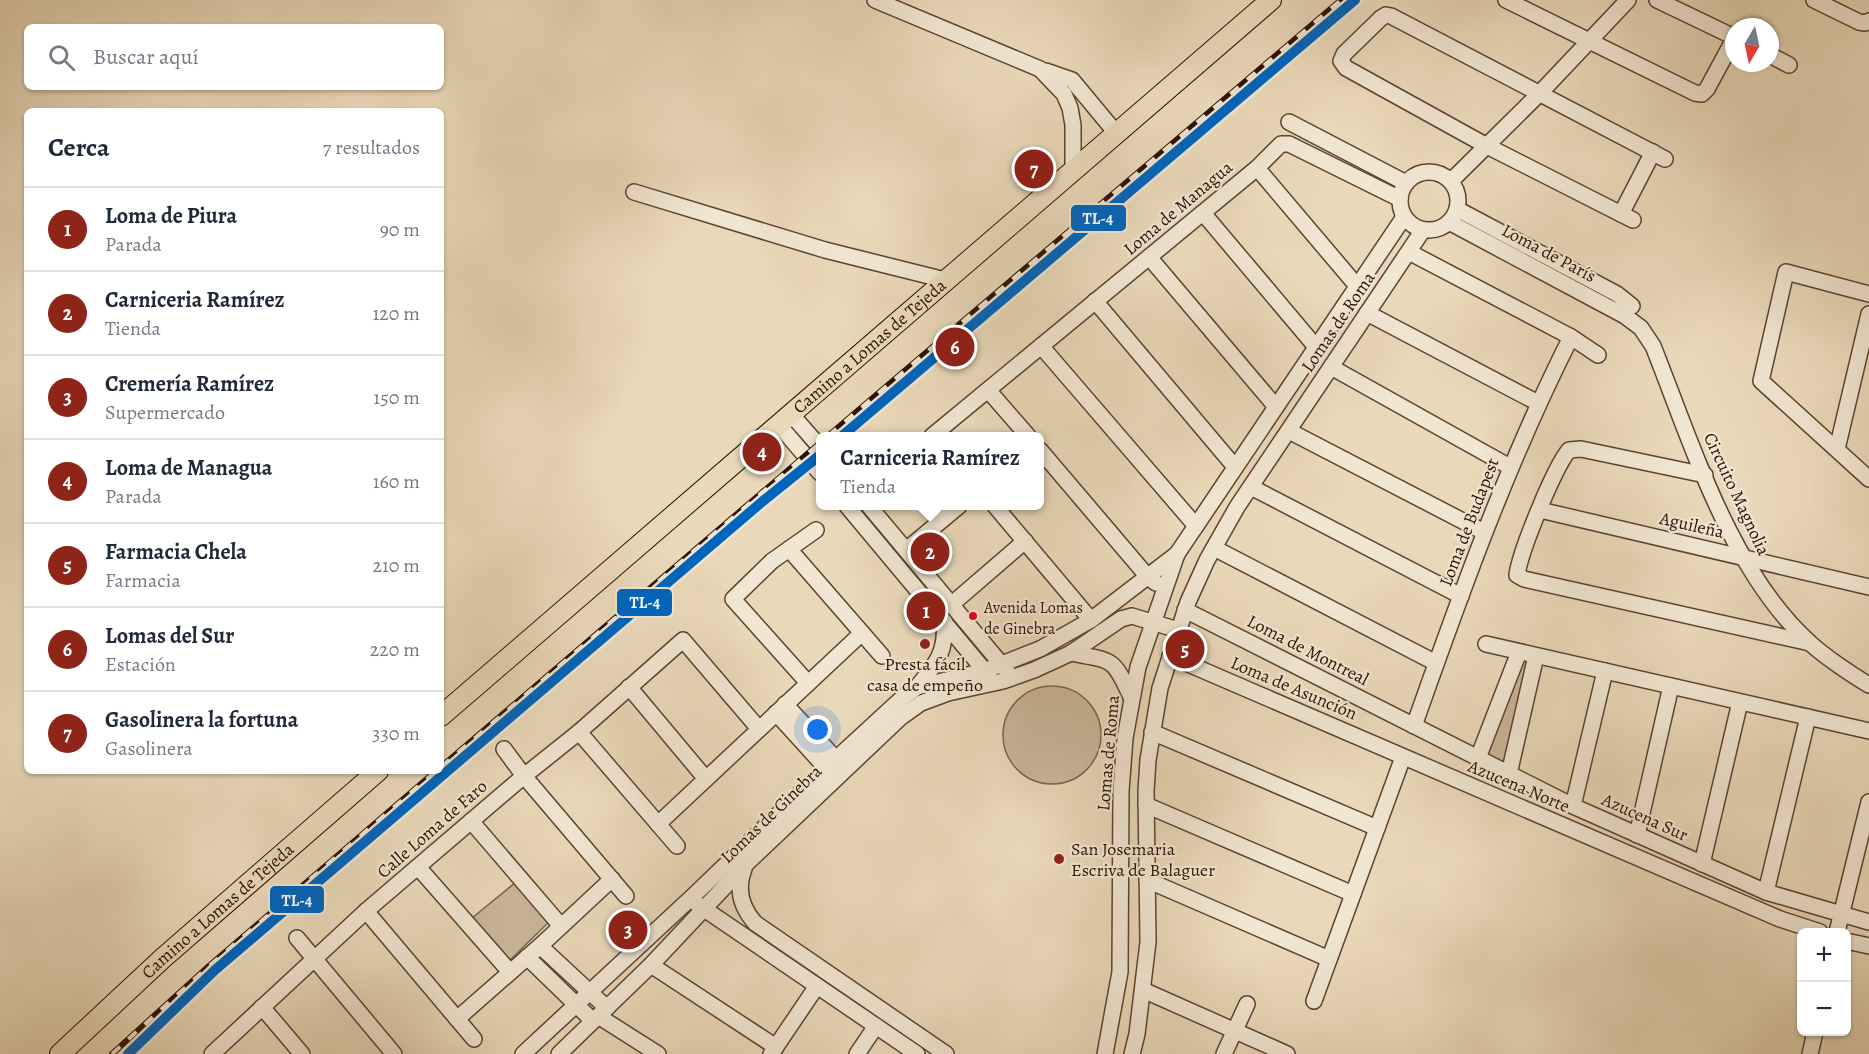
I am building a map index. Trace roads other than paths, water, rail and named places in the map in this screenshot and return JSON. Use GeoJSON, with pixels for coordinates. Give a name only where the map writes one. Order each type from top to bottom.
{"type":"FeatureCollection","features":[{"type":"Feature","properties":{"kind":"main road","name":"Camino a Lomas de Tejeda"},"geometry":{"type":"LineString","coordinates":[[444,713],[1271,0]]}},
{"type":"Feature","properties":{"kind":"main road","name":"Camino a Lomas de Tejeda"},"geometry":{"type":"LineString","coordinates":[[60,1054],[163,958],[375,774]]}},
{"type":"Feature","properties":{"kind":"street"},"geometry":{"type":"LineString","coordinates":[[875,0],[1040,69],[1072,80],[1116,133]]}},
{"type":"Feature","properties":{"kind":"street"},"geometry":{"type":"LineString","coordinates":[[1506,0],[1695,93],[1702,94],[1707,89],[1725,55]]}},
{"type":"Feature","properties":{"kind":"street"},"geometry":{"type":"LineString","coordinates":[[1451,181],[1540,93],[1628,0]]}},
{"type":"Feature","properties":{"kind":"street"},"geometry":{"type":"LineString","coordinates":[[1657,0],[1725,34]]}},
{"type":"Feature","properties":{"kind":"street"},"geometry":{"type":"LineString","coordinates":[[1814,0],[1859,22],[1869,21]]}},
{"type":"Feature","properties":{"kind":"street"},"geometry":{"type":"LineString","coordinates":[[1386,15],[1540,93],[1659,155],[1627,217],[1487,146],[1346,68],[1341,61],[1344,54],[1386,15]]}},
{"type":"Feature","properties":{"kind":"street"},"geometry":{"type":"LineString","coordinates":[[1779,59],[1789,64]]}},
{"type":"Feature","properties":{"kind":"street"},"geometry":{"type":"LineString","coordinates":[[1040,69],[1064,94],[1070,108],[1073,125],[1073,171]]}},
{"type":"Feature","properties":{"kind":"street"},"geometry":{"type":"LineString","coordinates":[[1073,125],[1096,108]]}},
{"type":"Feature","properties":{"kind":"street"},"geometry":{"type":"LineString","coordinates":[[1289,122],[1406,183]]}},
{"type":"Feature","properties":{"kind":"street","name":"Loma de Managua"},"geometry":{"type":"LineString","coordinates":[[939,432],[1257,168],[1281,144],[1289,144],[1400,199]]}},
{"type":"Feature","properties":{"kind":"street"},"geometry":{"type":"LineString","coordinates":[[1257,168],[1357,286]]}},
{"type":"Feature","properties":{"kind":"street"},"geometry":{"type":"LineString","coordinates":[[1423,172],[1437,173],[1451,181],[1457,192],[1453,216],[1440,228],[1424,230],[1413,226],[1404,217],[1400,199],[1410,178],[1423,172]]}},
{"type":"Feature","properties":{"kind":"street"},"geometry":{"type":"LineString","coordinates":[[634,192],[825,250],[945,280]]}},
{"type":"Feature","properties":{"kind":"street"},"geometry":{"type":"LineString","coordinates":[[1203,213],[1316,347]]}},
{"type":"Feature","properties":{"kind":"street","name":"Loma de París"},"geometry":{"type":"LineString","coordinates":[[1453,216],[1631,313]]}},
{"type":"Feature","properties":{"kind":"street","name":"Lomas de Roma"},"geometry":{"type":"LineString","coordinates":[[1105,1054],[1120,972],[1121,791],[1125,738],[1138,667],[1177,554],[1404,217]]}},
{"type":"Feature","properties":{"kind":"street","name":"Lomas de Roma"},"geometry":{"type":"LineString","coordinates":[[1132,1054],[1143,990],[1148,942],[1146,805],[1148,760],[1160,688],[1185,610],[1214,548],[1251,487],[1424,230]]}},
{"type":"Feature","properties":{"kind":"street"},"geometry":{"type":"LineString","coordinates":[[1409,252],[1571,337],[1598,355]]}},
{"type":"Feature","properties":{"kind":"street"},"geometry":{"type":"LineString","coordinates":[[1149,257],[1276,407]]}},
{"type":"Feature","properties":{"kind":"street"},"geometry":{"type":"LineString","coordinates":[[1869,294],[1786,272],[1761,381],[1869,479]]}},
{"type":"Feature","properties":{"kind":"street"},"geometry":{"type":"LineString","coordinates":[[1095,301],[1235,467]]}},
{"type":"Feature","properties":{"kind":"street"},"geometry":{"type":"LineString","coordinates":[[1367,313],[1538,403]]}},
{"type":"Feature","properties":{"kind":"street","name":"Circuito Magnolia"},"geometry":{"type":"LineString","coordinates":[[1631,313],[1653,346],[1705,475],[1743,556],[1766,593],[1810,643],[1869,685]]}},
{"type":"Feature","properties":{"kind":"street"},"geometry":{"type":"LineString","coordinates":[[1837,449],[1869,314]]}},
{"type":"Feature","properties":{"kind":"street","name":"Loma de Budapest"},"geometry":{"type":"LineString","coordinates":[[1414,726],[1510,467],[1538,403],[1571,337]]}},
{"type":"Feature","properties":{"kind":"street"},"geometry":{"type":"LineString","coordinates":[[1041,346],[1196,526]]}},
{"type":"Feature","properties":{"kind":"street"},"geometry":{"type":"LineString","coordinates":[[1331,367],[1510,467]]}},
{"type":"Feature","properties":{"kind":"street"},"geometry":{"type":"LineString","coordinates":[[988,390],[1025,432]]}},
{"type":"Feature","properties":{"kind":"street"},"geometry":{"type":"LineString","coordinates":[[785,419],[816,444]]}},
{"type":"Feature","properties":{"kind":"street"},"geometry":{"type":"LineString","coordinates":[[785,419],[816,467]]}},
{"type":"Feature","properties":{"kind":"street"},"geometry":{"type":"LineString","coordinates":[[1289,431],[1484,532]]}},
{"type":"Feature","properties":{"kind":"street"},"geometry":{"type":"LineString","coordinates":[[1705,475],[1581,449],[1569,450],[1562,458],[1516,575],[1524,579],[1810,643]]}},
{"type":"Feature","properties":{"kind":"street"},"geometry":{"type":"LineString","coordinates":[[1044,455],[1148,577],[1165,589]]}},
{"type":"Feature","properties":{"kind":"street"},"geometry":{"type":"LineString","coordinates":[[1251,487],[1461,596]]}},
{"type":"Feature","properties":{"kind":"street"},"geometry":{"type":"LineString","coordinates":[[1209,507],[1227,526]]}},
{"type":"Feature","properties":{"kind":"street"},"geometry":{"type":"LineString","coordinates":[[850,510],[984,671],[996,682]]}},
{"type":"Feature","properties":{"kind":"street"},"geometry":{"type":"LineString","coordinates":[[859,520],[868,510]]}},
{"type":"Feature","properties":{"kind":"street"},"geometry":{"type":"LineString","coordinates":[[872,510],[1014,677]]}},
{"type":"Feature","properties":{"kind":"street"},"geometry":{"type":"LineString","coordinates":[[906,549],[954,510]]}},
{"type":"Feature","properties":{"kind":"street"},"geometry":{"type":"LineString","coordinates":[[998,510],[1091,620]]}},
{"type":"Feature","properties":{"kind":"street","name":"Aguileña"},"geometry":{"type":"LineString","coordinates":[[1540,510],[1869,587]]}},
{"type":"Feature","properties":{"kind":"street"},"geometry":{"type":"LineString","coordinates":[[808,683],[733,599],[772,561],[816,530]]}},
{"type":"Feature","properties":{"kind":"street"},"geometry":{"type":"LineString","coordinates":[[952,604],[1025,541]]}},
{"type":"Feature","properties":{"kind":"street"},"geometry":{"type":"LineString","coordinates":[[1214,548],[1436,663]]}},
{"type":"Feature","properties":{"kind":"street"},"geometry":{"type":"LineString","coordinates":[[789,549],[882,656]]}},
{"type":"Feature","properties":{"kind":"street"},"geometry":{"type":"LineString","coordinates":[[917,687],[984,671],[1040,648],[1091,620],[1177,554]]}},
{"type":"Feature","properties":{"kind":"street","name":"Loma de Montreal"},"geometry":{"type":"LineString","coordinates":[[1185,610],[1414,726]]}},
{"type":"Feature","properties":{"kind":"street","name":"Lomas de Ginebra"},"geometry":{"type":"LineString","coordinates":[[559,1054],[651,965],[746,864],[900,718],[921,703],[939,696],[1014,677],[1071,652],[1121,619],[1132,616],[1178,630]]}},
{"type":"Feature","properties":{"kind":"street"},"geometry":{"type":"LineString","coordinates":[[523,1054],[831,764],[917,687],[938,660],[944,648],[944,621]]}},
{"type":"Feature","properties":{"kind":"street"},"geometry":{"type":"LineString","coordinates":[[658,824],[862,633]]}},
{"type":"Feature","properties":{"kind":"street","name":"Calle Loma de Faro"},"geometry":{"type":"LineString","coordinates":[[213,1054],[366,911],[579,732],[683,640],[759,729]]}},
{"type":"Feature","properties":{"kind":"street"},"geometry":{"type":"LineString","coordinates":[[1486,644],[1869,731]]}},
{"type":"Feature","properties":{"kind":"street"},"geometry":{"type":"LineString","coordinates":[[1071,652],[1113,663],[1120,672],[1131,697]]}},
{"type":"Feature","properties":{"kind":"street"},"geometry":{"type":"LineString","coordinates":[[1478,758],[1519,652]]}},
{"type":"Feature","properties":{"kind":"street","name":"Loma de Asunción"},"geometry":{"type":"LineString","coordinates":[[1170,656],[1403,757]]}},
{"type":"Feature","properties":{"kind":"street"},"geometry":{"type":"LineString","coordinates":[[1509,774],[1536,656]]}},
{"type":"Feature","properties":{"kind":"street"},"geometry":{"type":"LineString","coordinates":[[1573,806],[1605,671]]}},
{"type":"Feature","properties":{"kind":"street"},"geometry":{"type":"LineString","coordinates":[[1637,835],[1671,686]]}},
{"type":"Feature","properties":{"kind":"street"},"geometry":{"type":"LineString","coordinates":[[630,687],[706,779]]}},
{"type":"Feature","properties":{"kind":"street"},"geometry":{"type":"LineString","coordinates":[[1702,864],[1740,702]]}},
{"type":"Feature","properties":{"kind":"street"},"geometry":{"type":"LineString","coordinates":[[781,709],[831,764]]}},
{"type":"Feature","properties":{"kind":"street"},"geometry":{"type":"LineString","coordinates":[[1766,892],[1808,717]]}},
{"type":"Feature","properties":{"kind":"street","name":"Azucena Sur"},"geometry":{"type":"LineString","coordinates":[[1414,726],[1573,806],[1766,892],[1869,922]]}},
{"type":"Feature","properties":{"kind":"street"},"geometry":{"type":"LineString","coordinates":[[579,732],[677,846]]}},
{"type":"Feature","properties":{"kind":"street"},"geometry":{"type":"LineString","coordinates":[[1152,732],[1377,828]]}},
{"type":"Feature","properties":{"kind":"street"},"geometry":{"type":"LineString","coordinates":[[504,749],[524,776],[627,896]]}},
{"type":"Feature","properties":{"kind":"street"},"geometry":{"type":"LineString","coordinates":[[1314,1000],[1403,757]]}},
{"type":"Feature","properties":{"kind":"street","name":"Azucena Norte"},"geometry":{"type":"LineString","coordinates":[[1403,757],[1806,928]]}},
{"type":"Feature","properties":{"kind":"street"},"geometry":{"type":"LineString","coordinates":[[1838,928],[1869,802]]}},
{"type":"Feature","properties":{"kind":"street"},"geometry":{"type":"LineString","coordinates":[[1146,805],[1353,894]]}},
{"type":"Feature","properties":{"kind":"street"},"geometry":{"type":"LineString","coordinates":[[471,821],[561,926]]}},
{"type":"Feature","properties":{"kind":"street"},"geometry":{"type":"LineString","coordinates":[[746,864],[740,892],[745,910],[755,923],[946,1054]]}},
{"type":"Feature","properties":{"kind":"street"},"geometry":{"type":"LineString","coordinates":[[418,867],[510,972]]}},
{"type":"Feature","properties":{"kind":"street"},"geometry":{"type":"LineString","coordinates":[[457,1019],[612,879]]}},
{"type":"Feature","properties":{"kind":"street"},"geometry":{"type":"LineString","coordinates":[[1147,880],[1329,959]]}},
{"type":"Feature","properties":{"kind":"street"},"geometry":{"type":"LineString","coordinates":[[690,898],[917,1054]]}},
{"type":"Feature","properties":{"kind":"street"},"geometry":{"type":"LineString","coordinates":[[366,911],[474,1039]]}},
{"type":"Feature","properties":{"kind":"street"},"geometry":{"type":"LineString","coordinates":[[297,938],[394,1054]]}},
{"type":"Feature","properties":{"kind":"street"},"geometry":{"type":"LineString","coordinates":[[1851,941],[1869,946]]}},
{"type":"Feature","properties":{"kind":"street"},"geometry":{"type":"LineString","coordinates":[[540,946],[589,992],[599,1015]]}},
{"type":"Feature","properties":{"kind":"street"},"geometry":{"type":"LineString","coordinates":[[527,957],[576,1004],[599,1015],[658,1054]]}},
{"type":"Feature","properties":{"kind":"street"},"geometry":{"type":"LineString","coordinates":[[651,965],[774,1050],[817,986]]}},
{"type":"Feature","properties":{"kind":"street"},"geometry":{"type":"LineString","coordinates":[[1143,990],[1287,1054]]}},
{"type":"Feature","properties":{"kind":"street"},"geometry":{"type":"LineString","coordinates":[[1224,1054],[1247,1004]]}},
{"type":"Feature","properties":{"kind":"street"},"geometry":{"type":"LineString","coordinates":[[262,1007],[302,1054]]}},
{"type":"Feature","properties":{"kind":"street"},"geometry":{"type":"LineString","coordinates":[[857,1054],[876,1026]]}},
{"type":"Feature","properties":{"kind":"street"},"geometry":{"type":"LineString","coordinates":[[1810,1054],[1814,1036]]}},
{"type":"Feature","properties":{"kind":"railway"},"geometry":{"type":"LineString","coordinates":[[833,432],[1341,0]]}},
{"type":"Feature","properties":{"kind":"railway"},"geometry":{"type":"LineString","coordinates":[[444,764],[816,446]]}},
{"type":"Feature","properties":{"kind":"railway"},"geometry":{"type":"LineString","coordinates":[[112,1054],[209,966],[433,774]]}},
{"type":"Feature","properties":{"kind":"place","name":"Gasolinera la fortuna"},"geometry":{"type":"Point","coordinates":[1034,169]}},
{"type":"Feature","properties":{"kind":"place","name":"Lomas del Sur"},"geometry":{"type":"Point","coordinates":[955,347]}},
{"type":"Feature","properties":{"kind":"place","name":"Loma de Managua"},"geometry":{"type":"Point","coordinates":[762,452]}},
{"type":"Feature","properties":{"kind":"place","name":"Carniceria Ramírez"},"geometry":{"type":"Point","coordinates":[930,552]}},
{"type":"Feature","properties":{"kind":"place","name":"Loma de Piura"},"geometry":{"type":"Point","coordinates":[926,611]}},
{"type":"Feature","properties":{"kind":"place","name":"Avenida Lomas de Ginebra"},"geometry":{"type":"Point","coordinates":[973,616]}},
{"type":"Feature","properties":{"kind":"place","name":"Presta fácil casa de empeño"},"geometry":{"type":"Point","coordinates":[925,644]}},
{"type":"Feature","properties":{"kind":"place","name":"Farmacia Chela"},"geometry":{"type":"Point","coordinates":[1185,649]}},
{"type":"Feature","properties":{"kind":"place","name":"San Josemaria Escriva de Balaguer"},"geometry":{"type":"Point","coordinates":[1059,859]}},
{"type":"Feature","properties":{"kind":"place","name":"Cremería Ramírez"},"geometry":{"type":"Point","coordinates":[628,930]}}]}
